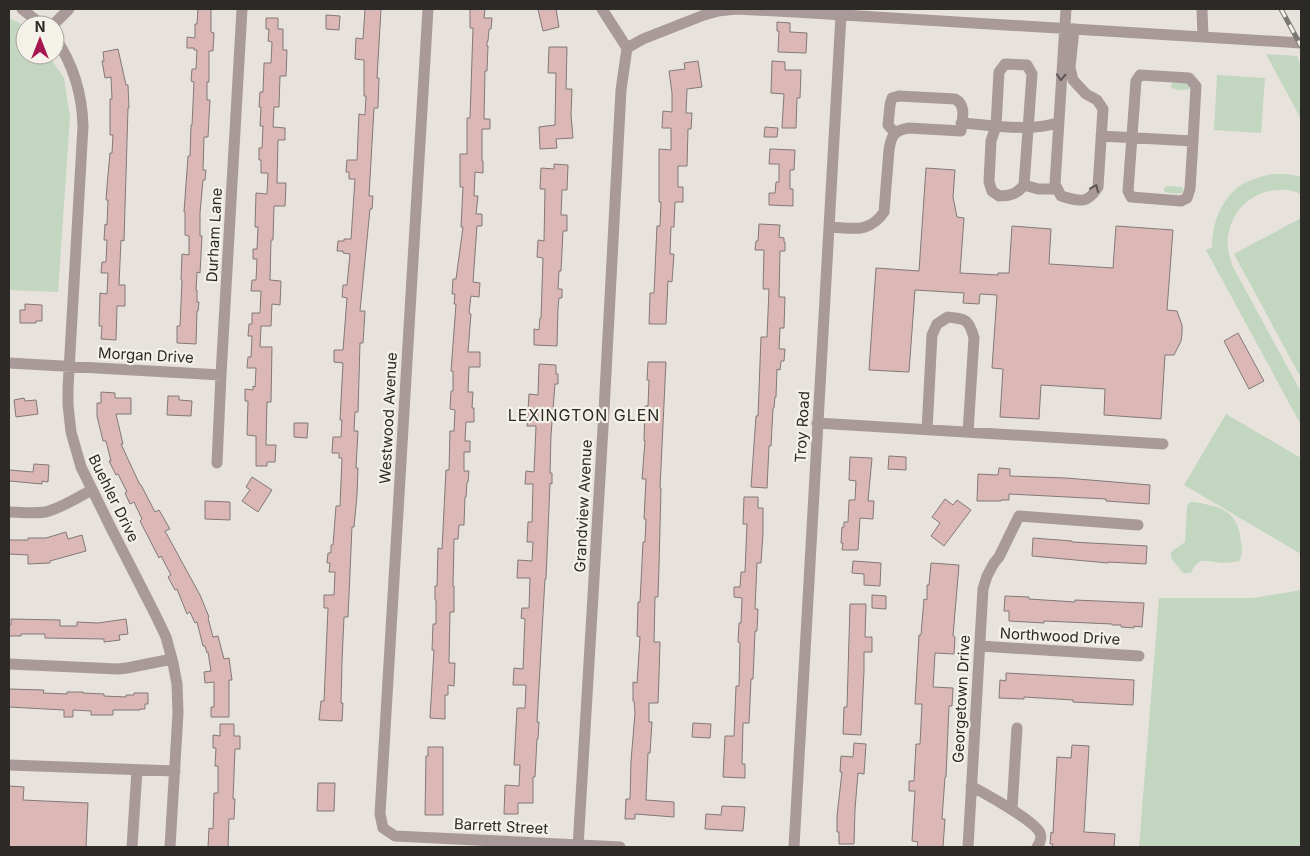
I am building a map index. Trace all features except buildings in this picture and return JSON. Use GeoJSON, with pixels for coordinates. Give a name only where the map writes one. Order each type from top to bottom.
{"type":"FeatureCollection","features":[{"type":"Feature","properties":{"kind":"street","name":"Durham Lane"},"geometry":{"type":"LineString","coordinates":[[217,463],[242,9]]}},
{"type":"Feature","properties":{"kind":"street","name":"Westwood Avenue"},"geometry":{"type":"LineString","coordinates":[[383,828],[380,814],[428,9]]}},
{"type":"Feature","properties":{"kind":"street"},"geometry":{"type":"LineString","coordinates":[[602,9],[627,48],[643,39],[718,11],[736,9],[840,12],[1069,29],[1301,43]]}},
{"type":"Feature","properties":{"kind":"street"},"geometry":{"type":"LineString","coordinates":[[1066,9],[1069,29],[1070,68],[1073,80],[1086,94],[1097,100],[1102,109],[1098,187],[1092,197],[1078,201],[1061,196],[1055,184],[1058,123],[1069,29]]}},
{"type":"Feature","properties":{"kind":"street"},"geometry":{"type":"LineString","coordinates":[[1202,10],[1203,37]]}},
{"type":"Feature","properties":{"kind":"street","name":"Troy Road"},"geometry":{"type":"LineString","coordinates":[[794,847],[840,12]]}},
{"type":"Feature","properties":{"kind":"street","name":"Grandview Avenue"},"geometry":{"type":"LineString","coordinates":[[578,846],[621,90],[627,48]]}},
{"type":"Feature","properties":{"kind":"street","name":"Buehler Drive"},"geometry":{"type":"LineString","coordinates":[[65,53],[76,78],[83,126],[69,366],[68,405],[71,432],[81,467],[156,614],[166,637],[172,659],[177,684],[178,703],[170,847]]}},
{"type":"Feature","properties":{"kind":"street"},"geometry":{"type":"LineString","coordinates":[[1004,64],[1027,65],[1032,74],[1024,185],[1018,192],[1010,196],[999,196],[992,191],[989,182],[991,141],[996,126],[999,72],[1004,64]]}},
{"type":"Feature","properties":{"kind":"street"},"geometry":{"type":"LineString","coordinates":[[1140,75],[1189,78],[1196,86],[1193,141],[1190,189],[1187,198],[1181,201],[1131,197],[1128,191],[1131,138],[1136,81],[1140,75]]}},
{"type":"Feature","properties":{"kind":"street"},"geometry":{"type":"LineString","coordinates":[[829,227],[864,229],[878,220],[884,212],[888,150],[890,141],[895,133],[901,129],[909,128],[961,131],[963,107],[955,99],[899,96],[892,98],[888,125],[895,133]]}},
{"type":"Feature","properties":{"kind":"street"},"geometry":{"type":"LineString","coordinates":[[961,123],[1028,128],[1044,127],[1058,123]]}},
{"type":"Feature","properties":{"kind":"street"},"geometry":{"type":"LineString","coordinates":[[1101,136],[1193,141]]}},
{"type":"Feature","properties":{"kind":"street"},"geometry":{"type":"LineString","coordinates":[[1024,185],[1038,189],[1057,189]]}},
{"type":"Feature","properties":{"kind":"street"},"geometry":{"type":"LineString","coordinates":[[927,430],[932,335],[938,324],[948,317],[962,318],[970,325],[974,338],[968,432]]}},
{"type":"Feature","properties":{"kind":"street","name":"Morgan Drive"},"geometry":{"type":"LineString","coordinates":[[9,362],[221,375]]}},
{"type":"Feature","properties":{"kind":"street"},"geometry":{"type":"LineString","coordinates":[[817,423],[1163,444]]}},
{"type":"Feature","properties":{"kind":"street"},"geometry":{"type":"LineString","coordinates":[[9,512],[33,513],[52,510],[92,490]]}},
{"type":"Feature","properties":{"kind":"street","name":"Georgetown Drive"},"geometry":{"type":"LineString","coordinates":[[968,847],[983,589],[987,576],[994,563],[1000,557],[1019,516],[1138,525]]}},
{"type":"Feature","properties":{"kind":"street","name":"Northwood Drive"},"geometry":{"type":"LineString","coordinates":[[980,646],[1139,656]]}},
{"type":"Feature","properties":{"kind":"street"},"geometry":{"type":"LineString","coordinates":[[9,664],[118,669],[172,659]]}},
{"type":"Feature","properties":{"kind":"street"},"geometry":{"type":"LineString","coordinates":[[1012,809],[1017,728]]}},
{"type":"Feature","properties":{"kind":"street"},"geometry":{"type":"LineString","coordinates":[[9,765],[175,771]]}},
{"type":"Feature","properties":{"kind":"street"},"geometry":{"type":"LineString","coordinates":[[132,847],[137,770]]}},
{"type":"Feature","properties":{"kind":"street"},"geometry":{"type":"LineString","coordinates":[[972,786],[1012,809],[1036,828],[1040,833],[1037,847]]}},
{"type":"Feature","properties":{"kind":"street","name":"Barrett Street"},"geometry":{"type":"LineString","coordinates":[[383,828],[395,836],[620,847]]}},
{"type":"Feature","properties":{"kind":"green space"},"geometry":{"type":"Polygon","coordinates":[[[9,18],[15,21],[15,65],[55,65],[64,78],[70,117],[58,292],[9,290],[9,18]]]}},
{"type":"Feature","properties":{"kind":"green space"},"geometry":{"type":"Polygon","coordinates":[[[1266,54],[1297,56],[1301,65],[1301,119],[1266,54]]]}},
{"type":"Feature","properties":{"kind":"green space"},"geometry":{"type":"Polygon","coordinates":[[[1217,75],[1265,78],[1261,133],[1214,130],[1217,75]]]}},
{"type":"Feature","properties":{"kind":"green space"},"geometry":{"type":"Polygon","coordinates":[[[1174,82],[1188,83],[1191,88],[1184,90],[1175,89],[1171,87],[1171,84],[1174,82]]]}},
{"type":"Feature","properties":{"kind":"green space"},"geometry":{"type":"Polygon","coordinates":[[[1272,174],[1289,174],[1301,177],[1301,194],[1290,190],[1278,190],[1257,195],[1248,201],[1241,208],[1230,226],[1228,248],[1233,267],[1301,392],[1301,425],[1206,250],[1212,247],[1215,222],[1226,200],[1232,193],[1246,182],[1272,174]]]}},
{"type":"Feature","properties":{"kind":"green space"},"geometry":{"type":"Polygon","coordinates":[[[1167,186],[1181,187],[1183,192],[1176,194],[1166,192],[1164,188],[1167,186]]]}},
{"type":"Feature","properties":{"kind":"green space"},"geometry":{"type":"Polygon","coordinates":[[[1301,218],[1301,378],[1234,254],[1301,218]]]}},
{"type":"Feature","properties":{"kind":"green space"},"geometry":{"type":"Polygon","coordinates":[[[1226,414],[1301,458],[1301,554],[1184,485],[1226,414]]]}},
{"type":"Feature","properties":{"kind":"green space"},"geometry":{"type":"Polygon","coordinates":[[[1190,502],[1217,507],[1232,517],[1236,522],[1240,535],[1242,552],[1239,561],[1222,563],[1204,561],[1197,564],[1191,573],[1183,573],[1171,558],[1171,552],[1185,542],[1187,506],[1190,502]]]}},
{"type":"Feature","properties":{"kind":"green space"},"geometry":{"type":"Polygon","coordinates":[[[1301,590],[1301,847],[1139,847],[1159,598],[1253,598],[1301,590]]]}},
{"type":"Feature","properties":{"kind":"railway"},"geometry":{"type":"LineString","coordinates":[[1281,9],[1301,46]]}},
{"type":"Feature","properties":{"kind":"district","name":"LEXINGTON GLEN"},"geometry":{"type":"Point","coordinates":[584,415]}}]}
